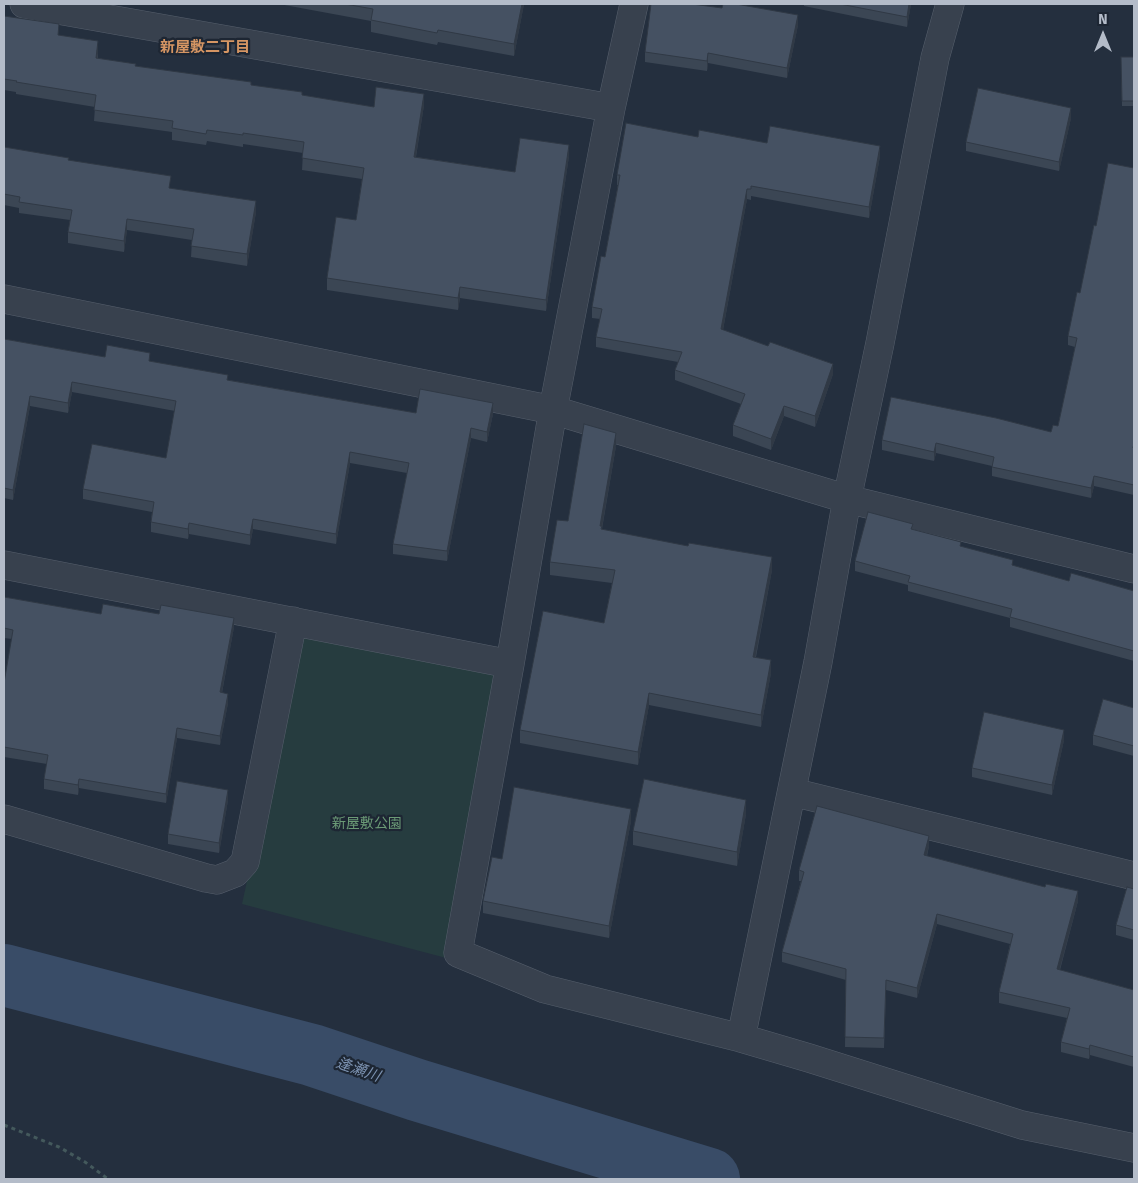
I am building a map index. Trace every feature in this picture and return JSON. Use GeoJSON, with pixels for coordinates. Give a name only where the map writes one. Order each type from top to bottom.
{"type":"FeatureCollection","features":[{"type":"Feature","properties":{"kind":"street"},"geometry":{"type":"LineString","coordinates":[[24,4],[611,108]]}},
{"type":"Feature","properties":{"kind":"street"},"geometry":{"type":"LineString","coordinates":[[634,4],[611,108],[553,410],[458,952],[545,989],[741,1038],[1022,1125],[1134,1148]]}},
{"type":"Feature","properties":{"kind":"street"},"geometry":{"type":"LineString","coordinates":[[741,1038],[818,662],[846,499],[880,342],[934,58],[950,4]]}},
{"type":"Feature","properties":{"kind":"street"},"geometry":{"type":"LineString","coordinates":[[4,300],[553,410],[846,499],[1134,568]]}},
{"type":"Feature","properties":{"kind":"street"},"geometry":{"type":"LineString","coordinates":[[4,565],[510,664]]}},
{"type":"Feature","properties":{"kind":"street"},"geometry":{"type":"LineString","coordinates":[[4,819],[206,878],[217,880],[235,873],[244,862],[293,621]]}},
{"type":"Feature","properties":{"kind":"street"},"geometry":{"type":"LineString","coordinates":[[792,792],[1134,876]]}},
{"type":"Feature","properties":{"kind":"path"},"geometry":{"type":"LineString","coordinates":[[4,1125],[59,1147],[85,1162],[108,1179]]}},
{"type":"Feature","properties":{"kind":"green space","name":"新屋敷公園"},"geometry":{"type":"Polygon","coordinates":[[[301,632],[500,671],[450,959],[242,904],[301,632]]]}},
{"type":"Feature","properties":{"kind":"building"},"geometry":{"type":"Polygon","coordinates":[[[345,4],[522,4],[514,44],[438,30],[437,33],[371,20],[373,9],[345,4]]]}},
{"type":"Feature","properties":{"kind":"building"},"geometry":{"type":"Polygon","coordinates":[[[651,4],[692,4],[722,8],[723,4],[736,4],[798,15],[787,68],[708,53],[707,61],[645,52],[651,4]]]}},
{"type":"Feature","properties":{"kind":"building"},"geometry":{"type":"Polygon","coordinates":[[[840,4],[909,4],[907,17],[840,4]]]}},
{"type":"Feature","properties":{"kind":"building"},"geometry":{"type":"Polygon","coordinates":[[[4,16],[59,24],[58,35],[98,41],[96,58],[136,64],[135,66],[251,82],[251,85],[302,92],[302,95],[374,107],[376,87],[424,94],[414,157],[515,172],[520,138],[569,145],[546,300],[460,287],[458,298],[327,278],[336,217],[356,220],[364,168],[302,158],[304,142],[243,133],[243,135],[207,130],[206,134],[172,128],[173,121],[94,110],[96,95],[4,79],[4,16]]]}},
{"type":"Feature","properties":{"kind":"building"},"geometry":{"type":"Polygon","coordinates":[[[1121,57],[1134,57],[1134,101],[1122,101],[1121,57]]]}},
{"type":"Feature","properties":{"kind":"building"},"geometry":{"type":"Polygon","coordinates":[[[978,88],[1071,108],[1059,162],[966,142],[978,88]]]}},
{"type":"Feature","properties":{"kind":"building"},"geometry":{"type":"Polygon","coordinates":[[[626,123],[698,137],[699,130],[767,143],[770,126],[880,146],[869,207],[751,186],[751,189],[747,189],[721,329],[768,346],[770,342],[833,364],[815,416],[784,406],[771,439],[733,425],[745,394],[675,370],[682,352],[596,337],[602,309],[592,307],[601,256],[605,257],[620,175],[617,175],[626,123]]]}},
{"type":"Feature","properties":{"kind":"building"},"geometry":{"type":"Polygon","coordinates":[[[4,147],[69,158],[68,160],[171,176],[169,188],[256,201],[247,254],[191,246],[194,229],[127,219],[124,241],[68,232],[72,210],[19,202],[20,197],[4,194],[4,147]]]}},
{"type":"Feature","properties":{"kind":"building"},"geometry":{"type":"Polygon","coordinates":[[[1108,163],[1134,168],[1134,485],[1094,476],[1091,488],[992,467],[994,457],[936,443],[934,452],[882,440],[891,397],[996,418],[1051,432],[1053,425],[1058,426],[1077,338],[1068,336],[1077,292],[1080,293],[1094,225],[1096,226],[1108,163]]]}},
{"type":"Feature","properties":{"kind":"building"},"geometry":{"type":"Polygon","coordinates":[[[4,339],[105,357],[107,345],[150,353],[149,361],[228,375],[227,380],[416,413],[420,389],[493,403],[487,432],[471,428],[447,551],[393,544],[409,463],[350,452],[336,534],[253,519],[250,535],[189,523],[188,529],[151,522],[154,502],[83,489],[92,444],[166,458],[176,401],[72,382],[68,403],[30,396],[13,490],[4,488],[4,339]]]}},
{"type":"Feature","properties":{"kind":"building"},"geometry":{"type":"Polygon","coordinates":[[[584,424],[616,433],[601,529],[688,546],[689,543],[772,557],[753,657],[771,660],[761,715],[649,693],[638,752],[520,730],[543,611],[604,623],[615,570],[550,562],[557,520],[568,521],[584,424]]]}},
{"type":"Feature","properties":{"kind":"building"},"geometry":{"type":"Polygon","coordinates":[[[868,512],[913,524],[911,529],[961,542],[960,546],[1013,560],[1012,565],[1069,581],[1071,573],[1134,591],[1134,651],[1010,617],[1012,609],[908,582],[910,576],[855,561],[868,512]]]}},
{"type":"Feature","properties":{"kind":"building"},"geometry":{"type":"Polygon","coordinates":[[[4,597],[101,614],[103,604],[159,614],[161,605],[234,618],[220,692],[228,694],[220,736],[177,728],[166,794],[79,779],[78,785],[44,779],[48,755],[4,747],[4,683],[13,630],[4,628],[4,597]]]}},
{"type":"Feature","properties":{"kind":"building"},"geometry":{"type":"Polygon","coordinates":[[[1103,699],[1134,708],[1134,746],[1093,735],[1103,699]]]}},
{"type":"Feature","properties":{"kind":"building"},"geometry":{"type":"Polygon","coordinates":[[[984,712],[1064,730],[1052,785],[972,768],[984,712]]]}},
{"type":"Feature","properties":{"kind":"building"},"geometry":{"type":"Polygon","coordinates":[[[644,779],[746,800],[737,852],[633,831],[644,779]]]}},
{"type":"Feature","properties":{"kind":"building"},"geometry":{"type":"Polygon","coordinates":[[[177,781],[228,790],[219,843],[168,834],[177,781]]]}},
{"type":"Feature","properties":{"kind":"building"},"geometry":{"type":"Polygon","coordinates":[[[514,787],[631,809],[609,926],[483,901],[492,857],[502,859],[514,787]]]}},
{"type":"Feature","properties":{"kind":"building"},"geometry":{"type":"Polygon","coordinates":[[[817,806],[929,836],[924,855],[1045,887],[1046,884],[1078,891],[1057,969],[1134,990],[1134,1057],[1090,1045],[1089,1049],[1061,1042],[1070,1008],[999,992],[1013,934],[937,914],[917,988],[886,980],[884,1038],[845,1037],[846,969],[782,952],[804,872],[799,870],[817,806]]]}},
{"type":"Feature","properties":{"kind":"building"},"geometry":{"type":"Polygon","coordinates":[[[1127,887],[1134,889],[1134,930],[1116,925],[1127,887]]]}},
{"type":"Feature","properties":{"kind":"waterway","name":"逢瀬川"},"geometry":{"type":"LineString","coordinates":[[4,975],[312,1055],[417,1090],[709,1179]]}},
{"type":"Feature","properties":{"kind":"district","name":"新屋敷二丁目"},"geometry":{"type":"Point","coordinates":[205,48]}}]}
